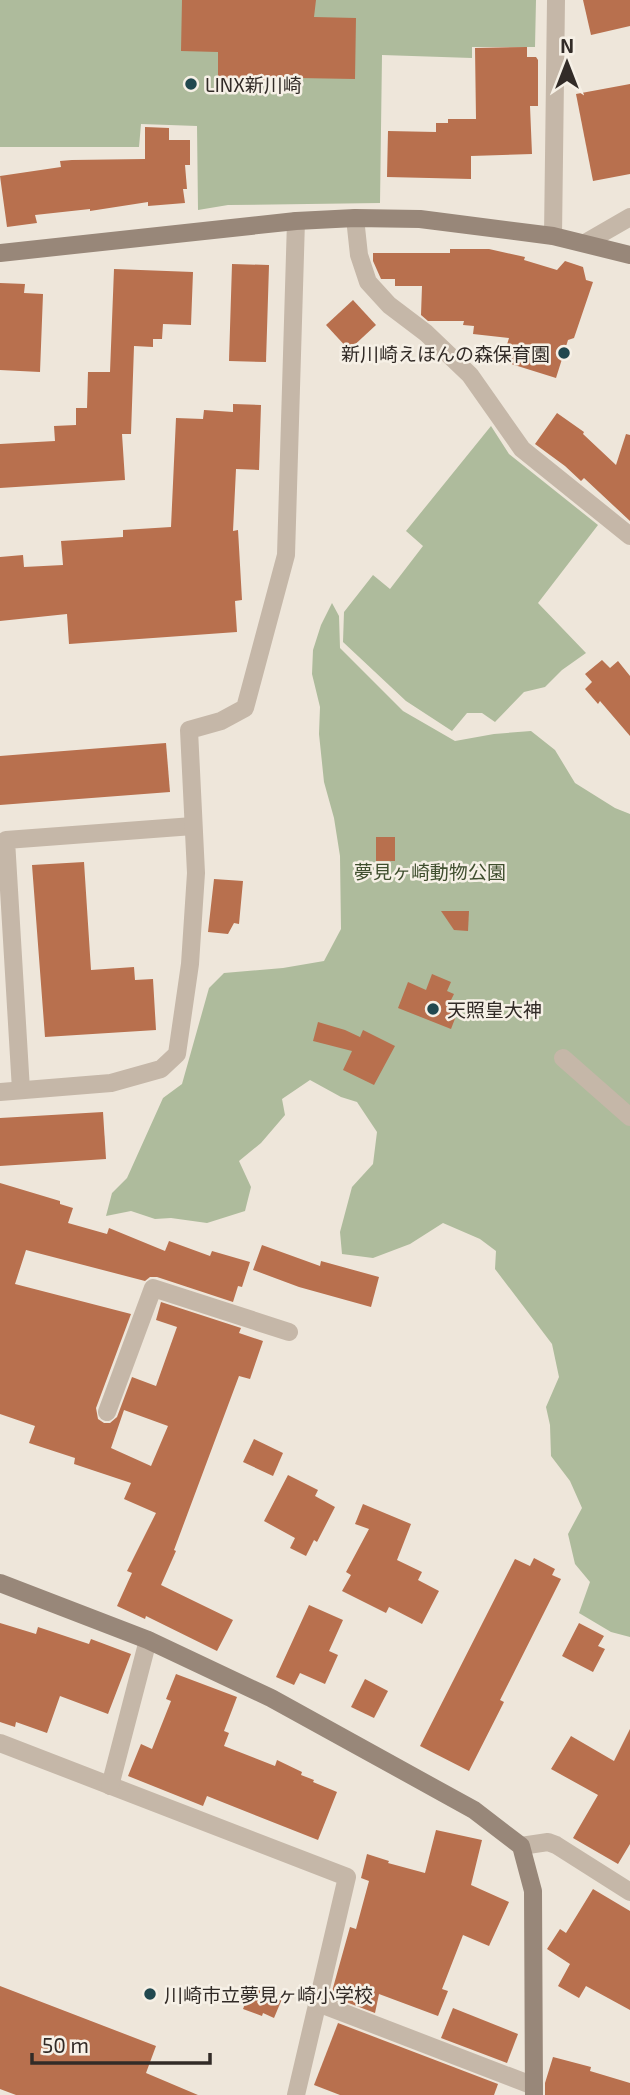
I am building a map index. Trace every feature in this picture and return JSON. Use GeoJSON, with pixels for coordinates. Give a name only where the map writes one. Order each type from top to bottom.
{"type":"FeatureCollection","features":[{"type":"Feature","properties":{"kind":"street"},"geometry":{"type":"LineString","coordinates":[[553,236],[556,0]]}},
{"type":"Feature","properties":{"kind":"street"},"geometry":{"type":"LineString","coordinates":[[584,243],[630,217]]}},
{"type":"Feature","properties":{"kind":"street"},"geometry":{"type":"LineString","coordinates":[[355,218],[359,255],[368,282],[389,305],[426,333],[470,375],[522,449],[630,536]]}},
{"type":"Feature","properties":{"kind":"street"},"geometry":{"type":"LineString","coordinates":[[0,253],[296,221],[355,218],[420,219],[553,236],[630,255]]}},
{"type":"Feature","properties":{"kind":"street"},"geometry":{"type":"LineString","coordinates":[[0,1092],[111,1083],[162,1069],[177,1054],[190,964],[196,873],[189,730],[221,721],[245,708],[286,555],[296,221]]}},
{"type":"Feature","properties":{"kind":"street"},"geometry":{"type":"LineString","coordinates":[[21,1090],[6,840],[193,826]]}},
{"type":"Feature","properties":{"kind":"street"},"geometry":{"type":"LineString","coordinates":[[563,1058],[630,1117]]}},
{"type":"Feature","properties":{"kind":"street"},"geometry":{"type":"LineString","coordinates":[[107,1412],[153,1288],[289,1332]]}},
{"type":"Feature","properties":{"kind":"street"},"geometry":{"type":"LineString","coordinates":[[0,1583],[148,1640],[271,1699],[474,1810],[521,1846],[533,1891],[534,2091],[318,2003]]}},
{"type":"Feature","properties":{"kind":"street"},"geometry":{"type":"LineString","coordinates":[[110,1786],[148,1640]]}},
{"type":"Feature","properties":{"kind":"street"},"geometry":{"type":"LineString","coordinates":[[0,1743],[347,1877],[296,2095]]}},
{"type":"Feature","properties":{"kind":"street"},"geometry":{"type":"LineString","coordinates":[[521,1846],[548,1842],[556,1845],[630,1892]]}},
{"type":"Feature","properties":{"kind":"green space","name":"LINX新川崎"},"geometry":{"type":"Polygon","coordinates":[[[0,0],[536,0],[535,47],[472,47],[472,58],[382,55],[380,203],[228,205],[198,210],[197,126],[141,124],[139,147],[0,147],[0,0]]]}},
{"type":"Feature","properties":{"kind":"green space"},"geometry":{"type":"Polygon","coordinates":[[[491,426],[509,454],[598,525],[538,603],[586,653],[562,670],[545,687],[524,692],[495,722],[482,713],[467,713],[452,731],[406,701],[343,642],[344,612],[373,575],[390,589],[423,546],[406,531],[491,426]]]}},
{"type":"Feature","properties":{"kind":"green space","name":"夢見ヶ崎動物公園"},"geometry":{"type":"Polygon","coordinates":[[[332,603],[339,616],[340,648],[403,711],[455,741],[531,731],[555,750],[575,783],[615,808],[630,814],[630,1637],[611,1632],[579,1613],[590,1582],[575,1564],[568,1534],[582,1508],[570,1481],[551,1456],[550,1425],[546,1407],[559,1377],[552,1344],[495,1269],[496,1251],[480,1239],[443,1223],[410,1244],[373,1258],[342,1254],[340,1232],[352,1187],[373,1164],[377,1132],[357,1102],[341,1097],[310,1080],[282,1099],[285,1115],[261,1143],[239,1161],[251,1187],[245,1211],[207,1223],[171,1218],[155,1219],[131,1211],[106,1216],[112,1193],[127,1178],[163,1098],[182,1084],[209,988],[224,973],[324,961],[341,929],[340,856],[334,818],[324,782],[319,734],[320,707],[312,674],[313,650],[332,603]]]}},
{"type":"Feature","properties":{"kind":"building"},"geometry":{"type":"Polygon","coordinates":[[[182,0],[316,0],[314,17],[356,18],[355,79],[218,80],[218,52],[181,51],[182,0]]]}},
{"type":"Feature","properties":{"kind":"building"},"geometry":{"type":"Polygon","coordinates":[[[583,0],[630,0],[630,26],[591,35],[583,0]]]}},
{"type":"Feature","properties":{"kind":"building"},"geometry":{"type":"Polygon","coordinates":[[[527,47],[527,57],[536,57],[538,60],[538,106],[530,106],[532,154],[471,156],[471,179],[387,177],[388,131],[436,132],[436,123],[448,123],[448,119],[476,119],[475,48],[527,47]]]}},
{"type":"Feature","properties":{"kind":"building"},"geometry":{"type":"Polygon","coordinates":[[[630,84],[630,174],[593,181],[576,94],[630,84]]]}},
{"type":"Feature","properties":{"kind":"building"},"geometry":{"type":"Polygon","coordinates":[[[145,127],[169,128],[169,140],[190,140],[190,165],[185,165],[187,189],[183,189],[185,203],[148,206],[148,202],[90,211],[35,215],[37,223],[7,227],[0,176],[61,167],[60,161],[145,159],[145,127]]]}},
{"type":"Feature","properties":{"kind":"building"},"geometry":{"type":"Polygon","coordinates":[[[450,249],[489,249],[525,257],[524,260],[557,270],[565,261],[583,267],[586,280],[593,282],[574,338],[568,340],[556,378],[502,361],[509,338],[473,334],[474,326],[463,325],[464,321],[428,321],[421,315],[422,286],[395,286],[395,279],[381,279],[373,261],[373,253],[450,253],[450,249]]]}},
{"type":"Feature","properties":{"kind":"building"},"geometry":{"type":"Polygon","coordinates":[[[232,264],[269,265],[266,362],[229,361],[232,264]]]}},
{"type":"Feature","properties":{"kind":"building"},"geometry":{"type":"Polygon","coordinates":[[[114,269],[193,272],[191,325],[163,324],[162,339],[153,339],[153,347],[134,346],[131,434],[122,434],[125,480],[0,488],[0,444],[55,441],[54,426],[76,425],[76,408],[87,408],[88,372],[110,372],[114,269]]]}},
{"type":"Feature","properties":{"kind":"building"},"geometry":{"type":"Polygon","coordinates":[[[0,283],[25,284],[24,293],[43,294],[40,372],[0,370],[0,283]]]}},
{"type":"Feature","properties":{"kind":"building"},"geometry":{"type":"Polygon","coordinates":[[[353,300],[376,325],[349,350],[326,325],[353,300]]]}},
{"type":"Feature","properties":{"kind":"building"},"geometry":{"type":"Polygon","coordinates":[[[233,404],[261,405],[259,470],[236,469],[233,531],[238,530],[242,600],[235,601],[237,632],[69,644],[67,614],[0,621],[0,557],[23,555],[24,567],[63,565],[61,541],[123,537],[123,530],[171,527],[176,418],[203,419],[204,410],[233,412],[233,404]]]}},
{"type":"Feature","properties":{"kind":"building"},"geometry":{"type":"Polygon","coordinates":[[[557,413],[584,432],[583,434],[616,465],[626,434],[630,435],[630,521],[584,478],[581,481],[535,444],[557,413]]]}},
{"type":"Feature","properties":{"kind":"building"},"geometry":{"type":"Polygon","coordinates":[[[602,660],[610,668],[618,661],[630,676],[630,736],[600,701],[598,704],[585,689],[592,682],[585,674],[602,660]]]}},
{"type":"Feature","properties":{"kind":"building"},"geometry":{"type":"Polygon","coordinates":[[[166,743],[170,792],[0,805],[0,756],[166,743]]]}},
{"type":"Feature","properties":{"kind":"building"},"geometry":{"type":"Polygon","coordinates":[[[376,837],[395,837],[395,861],[376,861],[376,837]]]}},
{"type":"Feature","properties":{"kind":"building"},"geometry":{"type":"Polygon","coordinates":[[[84,862],[91,970],[134,967],[135,980],[153,979],[156,1030],[45,1037],[32,865],[84,862]]]}},
{"type":"Feature","properties":{"kind":"building"},"geometry":{"type":"Polygon","coordinates":[[[214,879],[243,881],[239,924],[234,923],[228,934],[208,932],[214,879]]]}},
{"type":"Feature","properties":{"kind":"building"},"geometry":{"type":"Polygon","coordinates":[[[441,911],[469,911],[468,931],[454,930],[441,911]]]}},
{"type":"Feature","properties":{"kind":"building"},"geometry":{"type":"Polygon","coordinates":[[[432,974],[451,982],[447,991],[454,994],[451,1000],[461,1003],[451,1029],[398,1008],[408,982],[426,990],[432,974]]]}},
{"type":"Feature","properties":{"kind":"building"},"geometry":{"type":"Polygon","coordinates":[[[318,1022],[360,1037],[363,1030],[395,1046],[374,1085],[343,1070],[352,1051],[313,1041],[318,1022]]]}},
{"type":"Feature","properties":{"kind":"building"},"geometry":{"type":"Polygon","coordinates":[[[103,1112],[106,1159],[0,1166],[0,1118],[103,1112]]]}},
{"type":"Feature","properties":{"kind":"building"},"geometry":{"type":"Polygon","coordinates":[[[0,1183],[60,1201],[60,1204],[73,1208],[68,1223],[107,1234],[109,1228],[165,1251],[169,1241],[210,1256],[212,1251],[250,1262],[242,1287],[238,1286],[233,1302],[157,1277],[150,1277],[145,1281],[26,1250],[15,1284],[131,1314],[96,1408],[98,1419],[104,1423],[110,1423],[117,1417],[132,1377],[156,1386],[177,1327],[156,1320],[161,1302],[241,1328],[239,1333],[263,1341],[250,1379],[239,1376],[174,1550],[176,1551],[161,1585],[233,1620],[217,1651],[146,1616],[145,1619],[117,1606],[132,1573],[127,1571],[156,1513],[124,1499],[131,1483],[74,1464],[75,1458],[29,1443],[35,1426],[0,1414],[0,1183]],[[124,1410],[111,1448],[151,1466],[168,1426],[124,1410]]]}},
{"type":"Feature","properties":{"kind":"building"},"geometry":{"type":"Polygon","coordinates":[[[262,1245],[320,1266],[321,1261],[379,1277],[371,1307],[299,1287],[253,1270],[262,1245]]]}},
{"type":"Feature","properties":{"kind":"building"},"geometry":{"type":"Polygon","coordinates":[[[254,1439],[283,1453],[273,1476],[243,1462],[254,1439]]]}},
{"type":"Feature","properties":{"kind":"building"},"geometry":{"type":"Polygon","coordinates":[[[288,1475],[318,1490],[315,1496],[335,1507],[317,1542],[314,1540],[306,1556],[290,1548],[295,1538],[264,1521],[288,1475]]]}},
{"type":"Feature","properties":{"kind":"building"},"geometry":{"type":"Polygon","coordinates":[[[363,1504],[411,1524],[397,1560],[422,1572],[418,1580],[439,1591],[422,1624],[389,1607],[386,1613],[342,1591],[351,1575],[346,1572],[369,1529],[355,1524],[363,1504]]]}},
{"type":"Feature","properties":{"kind":"building"},"geometry":{"type":"Polygon","coordinates":[[[534,1558],[555,1569],[552,1575],[561,1579],[500,1700],[504,1702],[469,1771],[420,1746],[515,1559],[530,1566],[534,1558]]]}},
{"type":"Feature","properties":{"kind":"building"},"geometry":{"type":"Polygon","coordinates":[[[309,1605],[343,1620],[329,1651],[338,1655],[325,1684],[300,1673],[294,1685],[276,1677],[309,1605]]]}},
{"type":"Feature","properties":{"kind":"building"},"geometry":{"type":"Polygon","coordinates":[[[0,1623],[36,1634],[38,1627],[89,1644],[91,1639],[131,1654],[108,1714],[60,1696],[47,1733],[16,1722],[15,1727],[0,1722],[0,1623]]]}},
{"type":"Feature","properties":{"kind":"building"},"geometry":{"type":"Polygon","coordinates":[[[579,1623],[604,1636],[598,1646],[605,1649],[593,1672],[562,1656],[579,1623]]]}},
{"type":"Feature","properties":{"kind":"building"},"geometry":{"type":"Polygon","coordinates":[[[176,1674],[237,1697],[224,1731],[229,1733],[224,1746],[275,1766],[277,1760],[302,1772],[301,1775],[314,1780],[313,1782],[337,1792],[318,1840],[207,1796],[203,1806],[128,1776],[141,1744],[152,1749],[171,1701],[166,1699],[176,1674]]]}},
{"type":"Feature","properties":{"kind":"building"},"geometry":{"type":"Polygon","coordinates":[[[365,1679],[388,1691],[374,1718],[351,1707],[365,1679]]]}},
{"type":"Feature","properties":{"kind":"building"},"geometry":{"type":"Polygon","coordinates":[[[630,1729],[630,1844],[618,1864],[573,1838],[598,1795],[551,1769],[571,1736],[614,1761],[630,1729]]]}},
{"type":"Feature","properties":{"kind":"building"},"geometry":{"type":"Polygon","coordinates":[[[436,1830],[482,1840],[471,1885],[509,1902],[489,1946],[463,1935],[442,1989],[448,1991],[438,2016],[379,1994],[375,2013],[346,2002],[348,1999],[331,1995],[350,1927],[356,1929],[369,1881],[361,1878],[367,1854],[425,1873],[436,1830]]]}},
{"type":"Feature","properties":{"kind":"building"},"geometry":{"type":"Polygon","coordinates":[[[593,1889],[630,1911],[630,2010],[586,1986],[579,1998],[558,1986],[570,1964],[547,1949],[560,1929],[566,1933],[593,1889]]]}},
{"type":"Feature","properties":{"kind":"building"},"geometry":{"type":"Polygon","coordinates":[[[253,1984],[272,1991],[271,1995],[282,1999],[274,2018],[243,2009],[253,1984]]]}},
{"type":"Feature","properties":{"kind":"building"},"geometry":{"type":"Polygon","coordinates":[[[0,1986],[156,2046],[146,2073],[198,2095],[16,2095],[0,2089],[0,1986]]]}},
{"type":"Feature","properties":{"kind":"building"},"geometry":{"type":"Polygon","coordinates":[[[453,2008],[518,2034],[507,2063],[441,2038],[453,2008]]]}},
{"type":"Feature","properties":{"kind":"building"},"geometry":{"type":"Polygon","coordinates":[[[338,2023],[498,2084],[494,2095],[340,2095],[314,2085],[338,2023]]]}},
{"type":"Feature","properties":{"kind":"building"},"geometry":{"type":"Polygon","coordinates":[[[553,2057],[591,2067],[590,2071],[630,2083],[630,2095],[545,2095],[545,2083],[553,2057]]]}},
{"type":"Feature","properties":{"kind":"place","name":"LINX新川崎"},"geometry":{"type":"Point","coordinates":[191,84]}},
{"type":"Feature","properties":{"kind":"place","name":"新川崎えほんの森保育園"},"geometry":{"type":"Point","coordinates":[564,353]}},
{"type":"Feature","properties":{"kind":"place","name":"天照皇大神"},"geometry":{"type":"Point","coordinates":[433,1009]}},
{"type":"Feature","properties":{"kind":"place","name":"川崎市立夢見ヶ崎小学校"},"geometry":{"type":"Point","coordinates":[150,1994]}}]}
